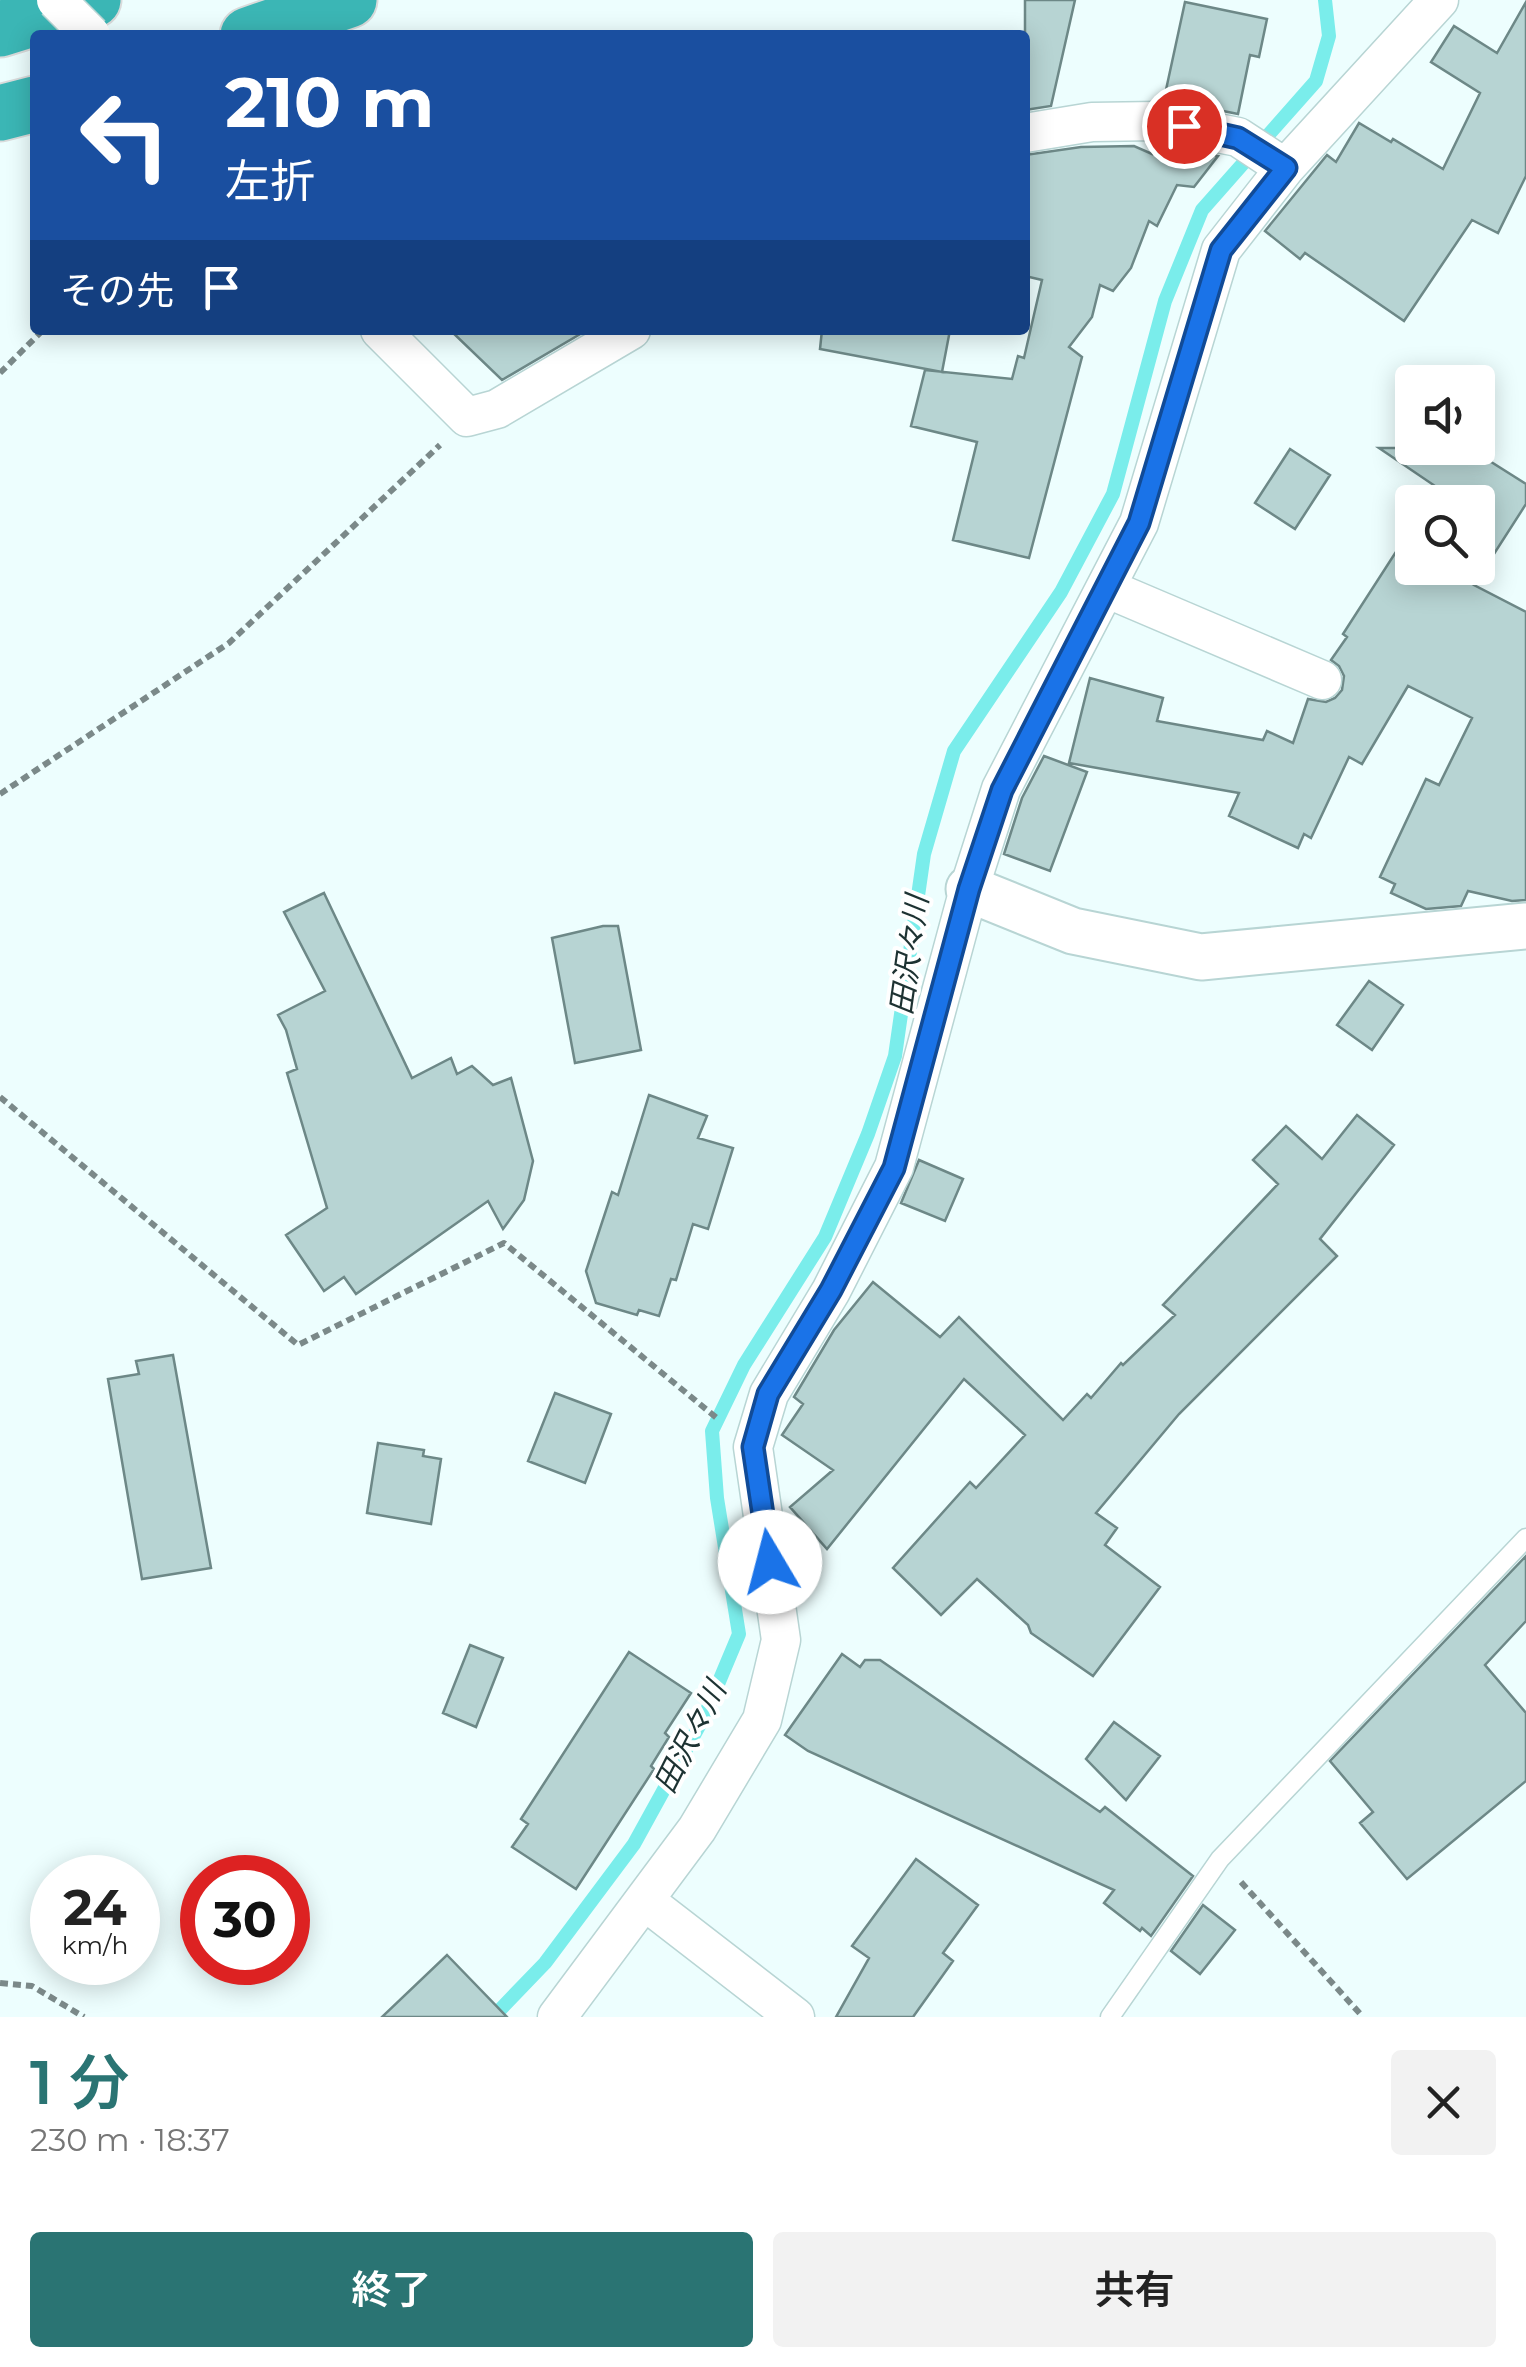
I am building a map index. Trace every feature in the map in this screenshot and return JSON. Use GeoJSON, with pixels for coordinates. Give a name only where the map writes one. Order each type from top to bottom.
{"type":"FeatureCollection","features":[{"type":"Feature","properties":{"kind":"highway"},"geometry":{"type":"LineString","coordinates":[[0,29],[94,0]]}},
{"type":"Feature","properties":{"kind":"highway"},"geometry":{"type":"LineString","coordinates":[[262,30],[349,0]]}},
{"type":"Feature","properties":{"kind":"highway"},"geometry":{"type":"LineString","coordinates":[[0,113],[30,105]]}},
{"type":"Feature","properties":{"kind":"street"},"geometry":{"type":"LineString","coordinates":[[56,0],[87,30]]}},
{"type":"Feature","properties":{"kind":"street"},"geometry":{"type":"LineString","coordinates":[[557,2017],[697,1829],[762,1720],[781,1640],[753,1447],[768,1394],[831,1290],[894,1168],[969,889],[1002,790],[1139,523],[1221,250],[1278,162],[1439,0]]}},
{"type":"Feature","properties":{"kind":"street"},"geometry":{"type":"LineString","coordinates":[[1030,132],[1092,122],[1158,121],[1238,138],[1278,162]]}},
{"type":"Feature","properties":{"kind":"street"},"geometry":{"type":"LineString","coordinates":[[385,335],[468,417],[497,409],[622,335]]}},
{"type":"Feature","properties":{"kind":"street"},"geometry":{"type":"LineString","coordinates":[[1106,588],[1322,680]]}},
{"type":"Feature","properties":{"kind":"street"},"geometry":{"type":"LineString","coordinates":[[969,889],[1073,931],[1202,957],[1526,926]]}},
{"type":"Feature","properties":{"kind":"street"},"geometry":{"type":"LineString","coordinates":[[645,1901],[796,2017]]}},
{"type":"Feature","properties":{"kind":"lane"},"geometry":{"type":"LineString","coordinates":[[1110,2017],[1220,1859],[1526,1538]]}},
{"type":"Feature","properties":{"kind":"path"},"geometry":{"type":"LineString","coordinates":[[0,373],[38,335]]}},
{"type":"Feature","properties":{"kind":"path"},"geometry":{"type":"LineString","coordinates":[[0,794],[229,643],[468,417]]}},
{"type":"Feature","properties":{"kind":"path"},"geometry":{"type":"LineString","coordinates":[[0,1097],[298,1344],[504,1243],[706,1410]]}},
{"type":"Feature","properties":{"kind":"path"},"geometry":{"type":"LineString","coordinates":[[1220,1859],[1363,2017]]}},
{"type":"Feature","properties":{"kind":"path"},"geometry":{"type":"LineString","coordinates":[[0,1984],[32,1986],[84,2017]]}},
{"type":"Feature","properties":{"kind":"building"},"geometry":{"type":"Polygon","coordinates":[[[1025,0],[1075,0],[1051,106],[1030,109],[1030,30],[1025,30],[1025,0]]]}},
{"type":"Feature","properties":{"kind":"building"},"geometry":{"type":"Polygon","coordinates":[[[1185,2],[1267,19],[1259,57],[1250,55],[1238,114],[1164,99],[1185,2]]]}},
{"type":"Feature","properties":{"kind":"building"},"geometry":{"type":"Polygon","coordinates":[[[1526,2],[1526,176],[1498,233],[1472,220],[1404,321],[1305,253],[1300,259],[1265,231],[1327,155],[1336,162],[1359,123],[1443,169],[1480,93],[1431,62],[1454,26],[1497,53],[1526,2]]]}},
{"type":"Feature","properties":{"kind":"building"},"geometry":{"type":"Polygon","coordinates":[[[1155,144],[1218,156],[1194,187],[1177,185],[1157,226],[1149,221],[1131,268],[1113,291],[1100,285],[1092,317],[1069,347],[1082,357],[1029,558],[953,540],[977,442],[911,426],[925,370],[1012,379],[1018,356],[1024,358],[1042,280],[1030,277],[1030,154],[1081,147],[1134,146],[1152,154],[1155,144]]]}},
{"type":"Feature","properties":{"kind":"building"},"geometry":{"type":"Polygon","coordinates":[[[455,335],[578,335],[502,380],[455,335]]]}},
{"type":"Feature","properties":{"kind":"building"},"geometry":{"type":"Polygon","coordinates":[[[821,335],[949,335],[942,372],[820,349],[821,335]]]}},
{"type":"Feature","properties":{"kind":"building"},"geometry":{"type":"Polygon","coordinates":[[[1379,448],[1395,448],[1395,459],[1379,448]]]}},
{"type":"Feature","properties":{"kind":"building"},"geometry":{"type":"Polygon","coordinates":[[[1290,449],[1330,475],[1295,529],[1255,503],[1290,449]]]}},
{"type":"Feature","properties":{"kind":"building"},"geometry":{"type":"Polygon","coordinates":[[[1495,464],[1526,484],[1526,504],[1495,552],[1495,485],[1434,485],[1404,465],[1495,464]]]}},
{"type":"Feature","properties":{"kind":"building"},"geometry":{"type":"Polygon","coordinates":[[[1395,553],[1395,585],[1474,585],[1526,612],[1526,900],[1512,901],[1468,891],[1461,906],[1426,909],[1391,893],[1395,884],[1380,877],[1426,779],[1439,785],[1472,718],[1408,686],[1362,764],[1349,757],[1311,838],[1304,834],[1298,848],[1229,816],[1239,793],[1069,763],[1090,678],[1163,698],[1157,721],[1263,740],[1267,731],[1293,743],[1308,699],[1326,702],[1342,690],[1344,676],[1331,660],[1347,637],[1343,634],[1395,553]]]}},
{"type":"Feature","properties":{"kind":"building"},"geometry":{"type":"Polygon","coordinates":[[[1044,756],[1087,772],[1050,871],[1004,854],[1022,798],[1044,756]]]}},
{"type":"Feature","properties":{"kind":"building"},"geometry":{"type":"Polygon","coordinates":[[[324,893],[412,1078],[451,1058],[457,1074],[472,1066],[493,1085],[511,1078],[533,1161],[524,1200],[503,1229],[488,1201],[356,1294],[344,1277],[324,1291],[286,1235],[327,1208],[287,1073],[297,1069],[278,1015],[325,991],[284,912],[324,893]]]}},
{"type":"Feature","properties":{"kind":"building"},"geometry":{"type":"Polygon","coordinates":[[[618,926],[641,1050],[575,1063],[552,938],[618,926]]]}},
{"type":"Feature","properties":{"kind":"building"},"geometry":{"type":"Polygon","coordinates":[[[1369,981],[1403,1005],[1372,1050],[1337,1025],[1369,981]]]}},
{"type":"Feature","properties":{"kind":"building"},"geometry":{"type":"Polygon","coordinates":[[[649,1095],[707,1116],[698,1138],[733,1148],[708,1229],[693,1224],[676,1280],[671,1279],[659,1316],[639,1310],[637,1315],[596,1303],[586,1271],[612,1192],[618,1195],[649,1095]]]}},
{"type":"Feature","properties":{"kind":"building"},"geometry":{"type":"Polygon","coordinates":[[[1357,1115],[1394,1145],[1320,1239],[1337,1256],[1179,1414],[1096,1513],[1117,1528],[1105,1545],[1160,1587],[1093,1676],[1031,1633],[1028,1625],[977,1579],[941,1615],[893,1568],[970,1482],[976,1488],[1025,1435],[964,1379],[827,1549],[790,1507],[833,1470],[782,1435],[803,1404],[794,1397],[834,1330],[873,1282],[940,1337],[959,1317],[1063,1420],[1087,1394],[1091,1398],[1121,1363],[1175,1315],[1163,1305],[1278,1184],[1253,1160],[1286,1126],[1322,1159],[1357,1115]]]}},
{"type":"Feature","properties":{"kind":"building"},"geometry":{"type":"Polygon","coordinates":[[[919,1160],[963,1179],[945,1221],[901,1203],[919,1160]]]}},
{"type":"Feature","properties":{"kind":"building"},"geometry":{"type":"Polygon","coordinates":[[[173,1355],[211,1568],[142,1579],[108,1379],[139,1374],[136,1361],[173,1355]]]}},
{"type":"Feature","properties":{"kind":"building"},"geometry":{"type":"Polygon","coordinates":[[[555,1393],[611,1414],[585,1483],[528,1461],[555,1393]]]}},
{"type":"Feature","properties":{"kind":"building"},"geometry":{"type":"Polygon","coordinates":[[[378,1443],[424,1450],[423,1456],[441,1459],[431,1524],[367,1513],[378,1443]]]}},
{"type":"Feature","properties":{"kind":"building"},"geometry":{"type":"Polygon","coordinates":[[[1526,1556],[1526,1621],[1485,1665],[1526,1713],[1526,1781],[1407,1879],[1360,1823],[1373,1812],[1330,1761],[1526,1556]]]}},
{"type":"Feature","properties":{"kind":"building"},"geometry":{"type":"Polygon","coordinates":[[[470,1645],[503,1658],[476,1727],[443,1713],[470,1645]]]}},
{"type":"Feature","properties":{"kind":"building"},"geometry":{"type":"Polygon","coordinates":[[[629,1652],[691,1693],[665,1733],[669,1737],[651,1766],[654,1769],[576,1889],[512,1847],[528,1824],[521,1819],[629,1652]]]}},
{"type":"Feature","properties":{"kind":"building"},"geometry":{"type":"Polygon","coordinates":[[[842,1654],[860,1667],[865,1660],[880,1660],[1100,1812],[1105,1807],[1193,1876],[1151,1936],[1104,1903],[1114,1890],[808,1751],[785,1735],[842,1654]]]}},
{"type":"Feature","properties":{"kind":"building"},"geometry":{"type":"Polygon","coordinates":[[[1114,1722],[1160,1756],[1126,1800],[1086,1759],[1114,1722]]]}},
{"type":"Feature","properties":{"kind":"building"},"geometry":{"type":"Polygon","coordinates":[[[916,1859],[978,1905],[943,1953],[953,1961],[913,2017],[836,2017],[869,1958],[852,1946],[916,1859]]]}},
{"type":"Feature","properties":{"kind":"building"},"geometry":{"type":"Polygon","coordinates":[[[1203,1905],[1235,1930],[1200,1974],[1171,1951],[1203,1905]]]}},
{"type":"Feature","properties":{"kind":"building"},"geometry":{"type":"Polygon","coordinates":[[[447,1955],[507,2017],[382,2017],[447,1955]]]}},
{"type":"Feature","properties":{"kind":"waterway","name":"田沢々川"},"geometry":{"type":"LineString","coordinates":[[493,2017],[545,1963],[634,1844],[705,1715],[739,1634],[717,1498],[712,1431],[744,1365],[825,1237],[868,1134],[895,1056],[924,854],[954,751],[1061,592],[1113,494],[1165,301],[1202,210],[1316,81],[1329,36],[1325,0]]}},
{"type":"Feature","properties":{"kind":"route"},"geometry":{"type":"LineString","coordinates":[[770,1562],[753,1447],[768,1394],[831,1290],[894,1168],[969,889],[1002,790],[1139,523],[1221,250],[1286,168],[1238,138],[1184,126]]}}]}
